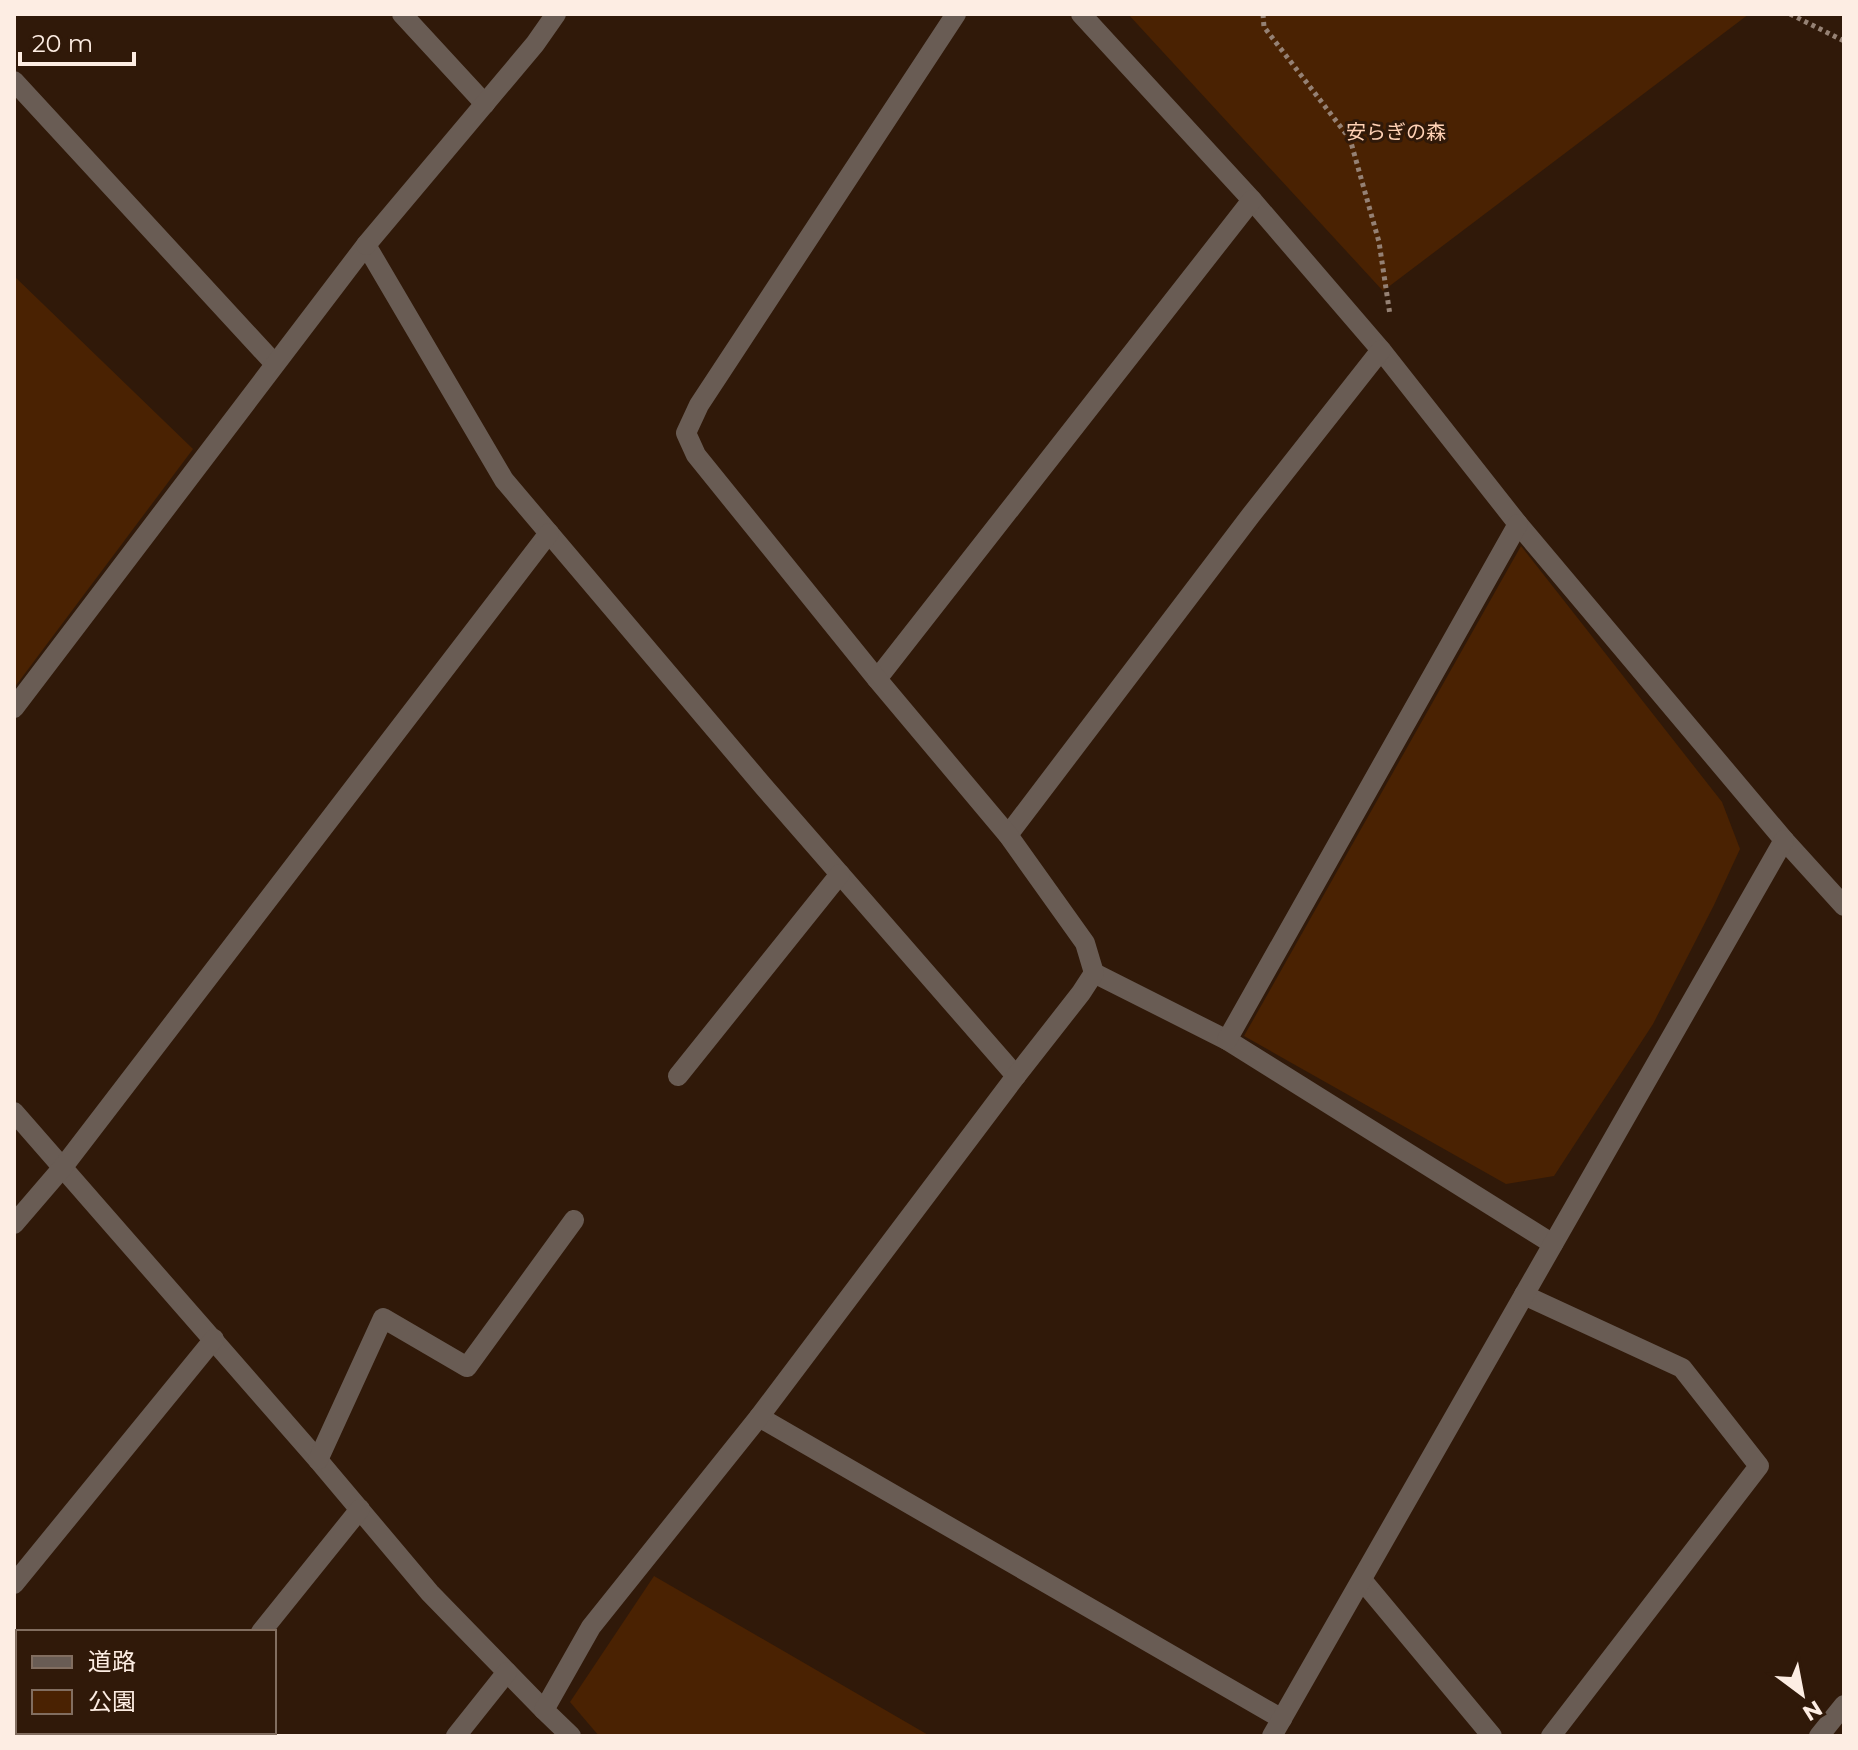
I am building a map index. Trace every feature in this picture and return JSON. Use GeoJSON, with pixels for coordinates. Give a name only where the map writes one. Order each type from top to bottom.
{"type":"FeatureCollection","features":[{"type":"Feature","properties":{"kind":"street"},"geometry":{"type":"LineString","coordinates":[[402,14],[485,104]]}},
{"type":"Feature","properties":{"kind":"street"},"geometry":{"type":"LineString","coordinates":[[14,708],[366,245],[535,44],[556,14]]}},
{"type":"Feature","properties":{"kind":"street"},"geometry":{"type":"LineString","coordinates":[[956,14],[699,405],[686,433],[696,455],[1008,835],[1085,943],[1094,973],[1227,1040],[1553,1244]]}},
{"type":"Feature","properties":{"kind":"street"},"geometry":{"type":"LineString","coordinates":[[1081,14],[1252,200],[1381,350],[1518,524],[1784,840],[1844,906]]}},
{"type":"Feature","properties":{"kind":"street"},"geometry":{"type":"LineString","coordinates":[[14,81],[275,364]]}},
{"type":"Feature","properties":{"kind":"street"},"geometry":{"type":"LineString","coordinates":[[877,679],[1252,200]]}},
{"type":"Feature","properties":{"kind":"street"},"geometry":{"type":"LineString","coordinates":[[366,245],[504,480],[1016,1076]]}},
{"type":"Feature","properties":{"kind":"street"},"geometry":{"type":"LineString","coordinates":[[1008,835],[1251,515],[1381,350]]}},
{"type":"Feature","properties":{"kind":"street"},"geometry":{"type":"LineString","coordinates":[[1227,1040],[1518,524]]}},
{"type":"Feature","properties":{"kind":"street"},"geometry":{"type":"LineString","coordinates":[[14,1224],[63,1167],[549,533]]}},
{"type":"Feature","properties":{"kind":"street"},"geometry":{"type":"LineString","coordinates":[[759,1417],[1277,1728],[1784,840]]}},
{"type":"Feature","properties":{"kind":"street"},"geometry":{"type":"LineString","coordinates":[[678,1076],[840,874]]}},
{"type":"Feature","properties":{"kind":"street"},"geometry":{"type":"LineString","coordinates":[[544,1710],[591,1627],[759,1417],[1094,973]]}},
{"type":"Feature","properties":{"kind":"street"},"geometry":{"type":"LineString","coordinates":[[14,1112],[214,1339],[430,1593],[571,1736]]}},
{"type":"Feature","properties":{"kind":"street"},"geometry":{"type":"LineString","coordinates":[[318,1460],[383,1318],[467,1367],[574,1220]]}},
{"type":"Feature","properties":{"kind":"street"},"geometry":{"type":"LineString","coordinates":[[1524,1295],[1682,1368],[1759,1466],[1551,1736]]}},
{"type":"Feature","properties":{"kind":"street"},"geometry":{"type":"LineString","coordinates":[[14,1584],[214,1339]]}},
{"type":"Feature","properties":{"kind":"street"},"geometry":{"type":"LineString","coordinates":[[263,1630],[360,1509]]}},
{"type":"Feature","properties":{"kind":"street"},"geometry":{"type":"LineString","coordinates":[[1362,1580],[1492,1736]]}},
{"type":"Feature","properties":{"kind":"street"},"geometry":{"type":"LineString","coordinates":[[456,1736],[507,1672]]}},
{"type":"Feature","properties":{"kind":"street"},"geometry":{"type":"LineString","coordinates":[[1819,1736],[1844,1705]]}},
{"type":"Feature","properties":{"kind":"path"},"geometry":{"type":"LineString","coordinates":[[1263,14],[1264,27],[1350,139],[1379,242],[1391,316]]}},
{"type":"Feature","properties":{"kind":"path"},"geometry":{"type":"LineString","coordinates":[[1790,14],[1844,41]]}},
{"type":"Feature","properties":{"kind":"green space","name":"安らぎの森"},"geometry":{"type":"Polygon","coordinates":[[[1128,14],[1749,14],[1383,291],[1128,14]]]}},
{"type":"Feature","properties":{"kind":"green space"},"geometry":{"type":"Polygon","coordinates":[[[14,276],[193,449],[14,688],[14,276]]]}},
{"type":"Feature","properties":{"kind":"green space"},"geometry":{"type":"Polygon","coordinates":[[[1521,546],[1722,802],[1740,849],[1653,1024],[1554,1176],[1506,1184],[1244,1036],[1521,546]]]}},
{"type":"Feature","properties":{"kind":"green space"},"geometry":{"type":"Polygon","coordinates":[[[654,1576],[930,1736],[599,1736],[570,1702],[654,1576]]]}}]}
